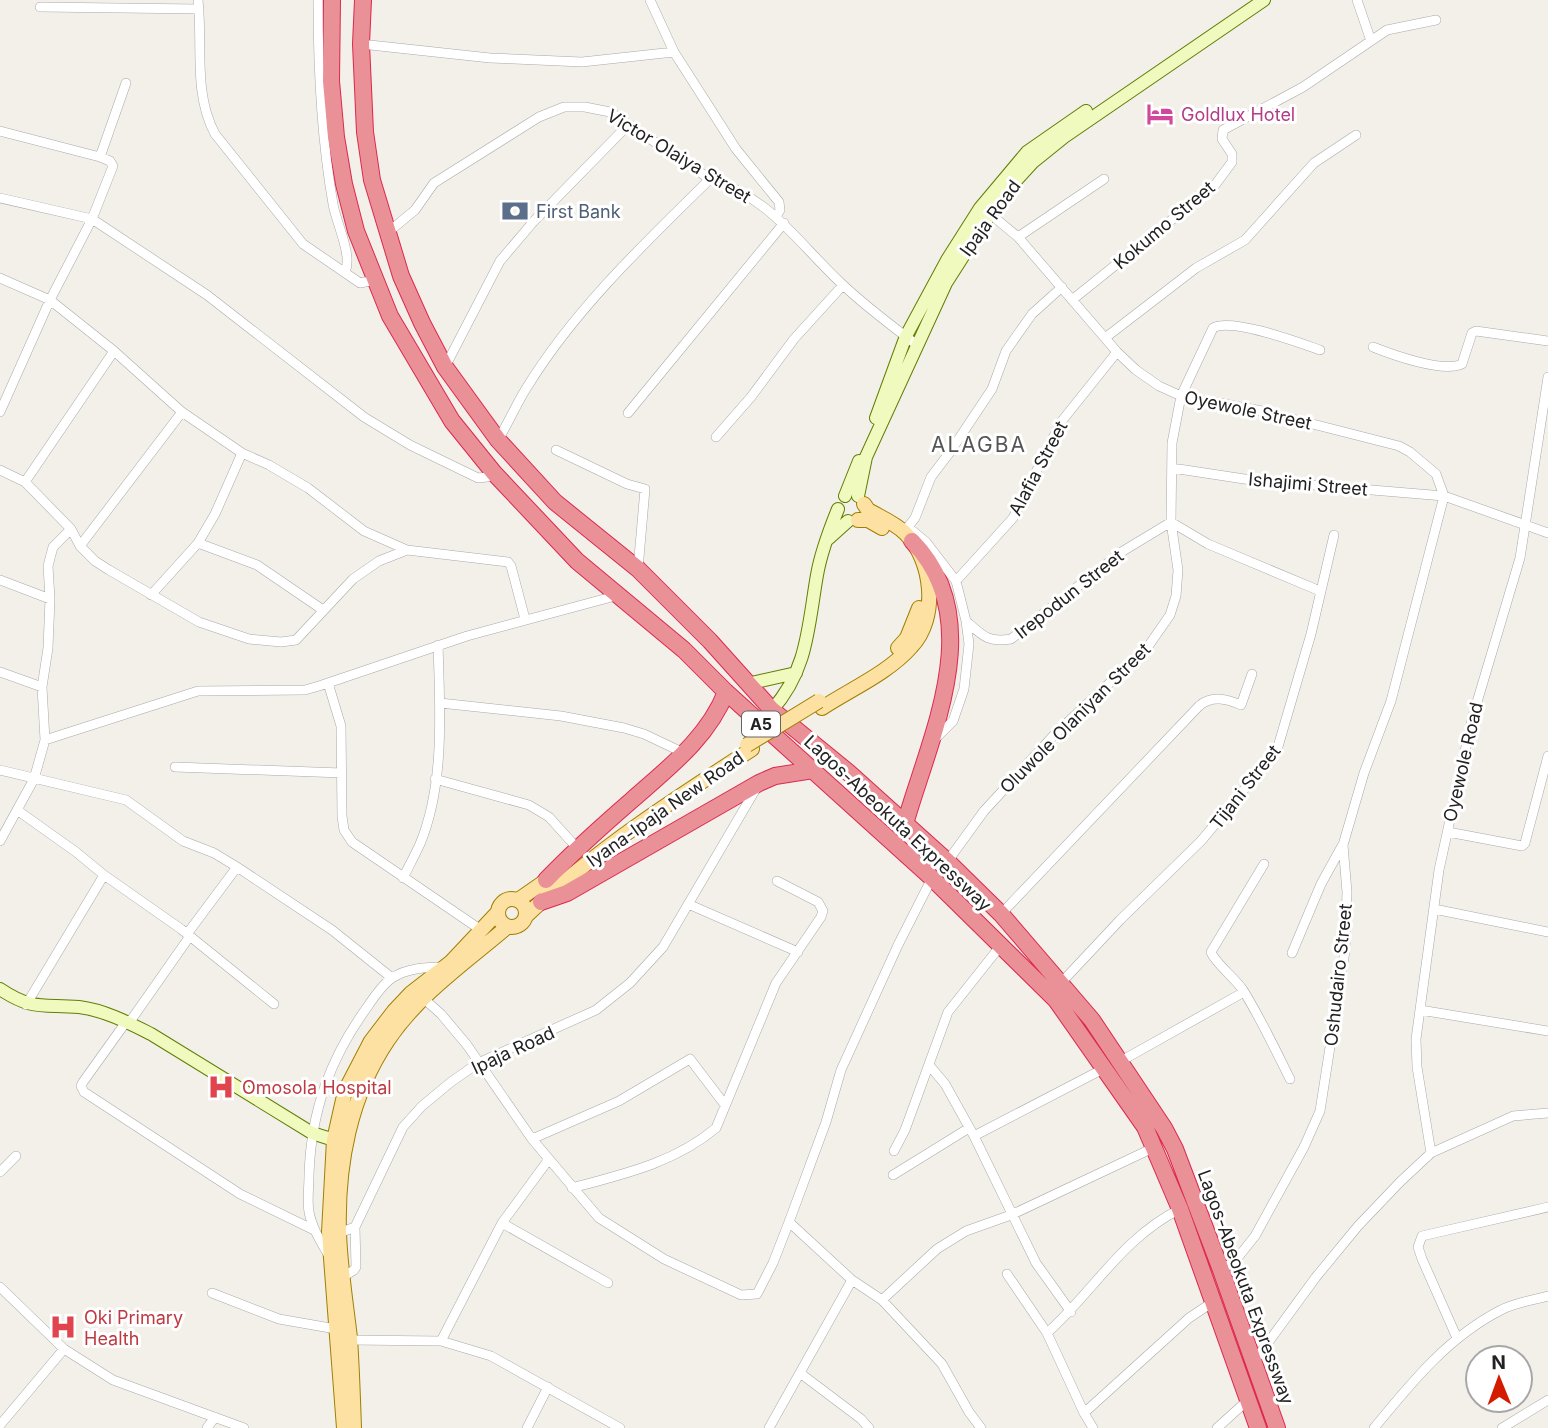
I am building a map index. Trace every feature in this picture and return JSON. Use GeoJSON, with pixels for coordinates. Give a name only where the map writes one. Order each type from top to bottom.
{"type":"FeatureCollection","features":[{"type":"Feature","properties":{"kind":"highway","name":"Lagos-Abeokuta Expressway"},"geometry":{"type":"LineString","coordinates":[[332,0],[331,80],[336,138],[356,231],[390,316],[452,421],[495,473],[568,552],[684,650],[726,692],[932,878],[1056,1000],[1144,1127],[1180,1209],[1258,1428]]}},
{"type":"Feature","properties":{"kind":"highway","name":"Lagos-Abeokuta Expressway"},"geometry":{"type":"LineString","coordinates":[[363,0],[361,44],[365,132],[372,180],[386,234],[401,276],[445,367],[498,440],[555,502],[638,569],[710,641],[772,710],[848,772],[1001,914],[1092,1020],[1121,1061],[1175,1149],[1277,1428]]}},
{"type":"Feature","properties":{"kind":"highway"},"geometry":{"type":"LineString","coordinates":[[905,824],[931,742],[948,673],[949,614],[944,589],[932,564],[908,533]]}},
{"type":"Feature","properties":{"kind":"highway"},"geometry":{"type":"LineString","coordinates":[[546,880],[684,753],[710,722],[726,692]]}},
{"type":"Feature","properties":{"kind":"highway"},"geometry":{"type":"LineString","coordinates":[[541,902],[568,893],[759,783],[775,776],[813,770]]}},
{"type":"Feature","properties":{"kind":"main road","name":"Ipaja Road"},"geometry":{"type":"LineString","coordinates":[[856,499],[906,336],[947,260],[980,208],[1027,152],[1250,0]]}},
{"type":"Feature","properties":{"kind":"main road","name":"Ipaja Road"},"geometry":{"type":"LineString","coordinates":[[856,499],[866,457],[946,283],[989,213],[1013,183],[1064,137],[1264,0]]}},
{"type":"Feature","properties":{"kind":"main road"},"geometry":{"type":"LineString","coordinates":[[856,499],[868,510],[908,533]]}},
{"type":"Feature","properties":{"kind":"main road"},"geometry":{"type":"LineString","coordinates":[[772,710],[788,693],[796,673],[810,627],[817,575],[825,542],[840,502],[856,499]]}},
{"type":"Feature","properties":{"kind":"main road"},"geometry":{"type":"LineString","coordinates":[[825,542],[863,515],[856,499]]}},
{"type":"Feature","properties":{"kind":"main road"},"geometry":{"type":"LineString","coordinates":[[838,509],[841,516],[853,520]]}},
{"type":"Feature","properties":{"kind":"main road","name":"Iyana-Ipaja New Road"},"geometry":{"type":"LineString","coordinates":[[821,704],[892,653],[906,638],[919,608],[921,592],[915,564],[901,542],[868,520],[853,520]]}},
{"type":"Feature","properties":{"kind":"main road","name":"Iyana-Ipaja New Road"},"geometry":{"type":"LineString","coordinates":[[518,900],[685,784],[889,666],[912,646],[920,634],[929,605],[930,590],[925,566],[908,533]]}},
{"type":"Feature","properties":{"kind":"main road"},"geometry":{"type":"LineString","coordinates":[[747,684],[796,673]]}},
{"type":"Feature","properties":{"kind":"main road","name":"Iyana-Ipaja New Road"},"geometry":{"type":"LineString","coordinates":[[526,916],[557,886],[750,747]]}},
{"type":"Feature","properties":{"kind":"main road"},"geometry":{"type":"LineString","coordinates":[[344,1428],[327,1231],[334,1140],[345,1091],[371,1041],[411,993],[444,967],[498,912],[503,902],[518,900],[525,906],[526,916],[522,925],[507,927],[423,998],[388,1039],[356,1102],[345,1140],[327,1231],[343,1277],[350,1340],[354,1428]]}},
{"type":"Feature","properties":{"kind":"main road"},"geometry":{"type":"LineString","coordinates":[[498,912],[500,921],[507,927]]}},
{"type":"Feature","properties":{"kind":"main road"},"geometry":{"type":"LineString","coordinates":[[0,989],[26,1004],[79,1007],[128,1022],[312,1133],[334,1140]]}},
{"type":"Feature","properties":{"kind":"street"},"geometry":{"type":"LineString","coordinates":[[318,0],[323,142],[334,208],[347,257],[345,272]]}},
{"type":"Feature","properties":{"kind":"street"},"geometry":{"type":"LineString","coordinates":[[628,413],[780,219],[779,202],[736,149],[674,52],[650,0]]}},
{"type":"Feature","properties":{"kind":"street"},"geometry":{"type":"LineString","coordinates":[[1357,0],[1371,41]]}},
{"type":"Feature","properties":{"kind":"street"},"geometry":{"type":"LineString","coordinates":[[40,7],[198,4],[201,92],[206,118],[215,135],[303,244],[360,283],[375,281]]}},
{"type":"Feature","properties":{"kind":"street","name":"Kokumo Street"},"geometry":{"type":"LineString","coordinates":[[1072,300],[1215,185],[1232,162],[1233,154],[1222,139],[1223,130],[1303,88],[1387,30],[1436,20]]}},
{"type":"Feature","properties":{"kind":"street"},"geometry":{"type":"LineString","coordinates":[[361,44],[490,58],[582,62],[674,52]]}},
{"type":"Feature","properties":{"kind":"street"},"geometry":{"type":"LineString","coordinates":[[100,157],[126,83]]}},
{"type":"Feature","properties":{"kind":"street","name":"Victor Olaiya Street"},"geometry":{"type":"LineString","coordinates":[[386,234],[415,209],[434,183],[539,117],[564,107],[585,107],[610,113],[710,179],[729,185],[780,219],[843,285],[917,345]]}},
{"type":"Feature","properties":{"kind":"street"},"geometry":{"type":"LineString","coordinates":[[445,367],[500,261],[534,221],[628,125]]}},
{"type":"Feature","properties":{"kind":"street"},"geometry":{"type":"LineString","coordinates":[[0,131],[100,157],[110,161],[113,166],[92,219],[50,300],[0,412]]}},
{"type":"Feature","properties":{"kind":"street"},"geometry":{"type":"LineString","coordinates":[[1105,338],[1196,268],[1245,240],[1314,163],[1356,135]]}},
{"type":"Feature","properties":{"kind":"street"},"geometry":{"type":"LineString","coordinates":[[498,440],[528,384],[564,335],[624,266],[710,179]]}},
{"type":"Feature","properties":{"kind":"street"},"geometry":{"type":"LineString","coordinates":[[1018,237],[1104,179]]}},
{"type":"Feature","properties":{"kind":"street"},"geometry":{"type":"LineString","coordinates":[[0,198],[92,219],[207,295],[375,424],[478,478],[495,473]]}},
{"type":"Feature","properties":{"kind":"street","name":"Oyewole Street"},"geometry":{"type":"LineString","coordinates":[[989,213],[1018,237],[1105,338],[1148,380],[1181,396],[1282,416],[1399,446],[1436,474],[1444,496]]}},
{"type":"Feature","properties":{"kind":"street"},"geometry":{"type":"LineString","coordinates":[[0,278],[50,300],[114,351],[182,412],[242,453],[309,488],[364,531],[407,550],[508,562],[525,619]]}},
{"type":"Feature","properties":{"kind":"street"},"geometry":{"type":"LineString","coordinates":[[716,437],[751,397],[794,339],[843,285]]}},
{"type":"Feature","properties":{"kind":"street"},"geometry":{"type":"LineString","coordinates":[[931,742],[953,721],[964,689],[969,644],[956,581],[926,542],[908,533],[931,477],[992,389],[1006,351],[1032,314],[1062,287]]}},
{"type":"Feature","properties":{"kind":"street","name":"Oluwole Olaniyan Street"},"geometry":{"type":"LineString","coordinates":[[947,862],[984,811],[1054,735],[1147,648],[1170,615],[1176,596],[1178,570],[1171,522],[1172,443],[1181,396],[1213,328],[1217,325],[1230,325],[1277,335],[1320,350]]}},
{"type":"Feature","properties":{"kind":"street"},"geometry":{"type":"LineString","coordinates":[[1373,347],[1402,358],[1448,368],[1462,364],[1472,333],[1476,331],[1548,341]]}},
{"type":"Feature","properties":{"kind":"street"},"geometry":{"type":"LineString","coordinates":[[24,482],[114,351]]}},
{"type":"Feature","properties":{"kind":"street","name":"Alafia Street"},"geometry":{"type":"LineString","coordinates":[[956,581],[1013,518],[1061,422],[1118,352]]}},
{"type":"Feature","properties":{"kind":"street","name":"Oyewole Road"},"geometry":{"type":"LineString","coordinates":[[1432,1153],[1417,1067],[1416,1039],[1439,870],[1472,719],[1513,586],[1527,525],[1548,377]]}},
{"type":"Feature","properties":{"kind":"street"},"geometry":{"type":"LineString","coordinates":[[80,546],[182,412]]}},
{"type":"Feature","properties":{"kind":"street"},"geometry":{"type":"LineString","coordinates":[[556,450],[627,484],[645,489],[638,569]]}},
{"type":"Feature","properties":{"kind":"street"},"geometry":{"type":"LineString","coordinates":[[151,595],[198,543],[215,514],[242,453]]}},
{"type":"Feature","properties":{"kind":"street","name":"Ishajimi Street"},"geometry":{"type":"LineString","coordinates":[[1172,468],[1251,480],[1444,496]]}},
{"type":"Feature","properties":{"kind":"street"},"geometry":{"type":"LineString","coordinates":[[0,470],[24,482],[71,529],[80,546],[108,570],[177,611],[227,633],[249,639],[281,642],[296,640],[366,568],[407,550]]}},
{"type":"Feature","properties":{"kind":"street"},"geometry":{"type":"LineString","coordinates":[[1444,496],[1548,533]]}},
{"type":"Feature","properties":{"kind":"street","name":"Oshudairo Street"},"geometry":{"type":"LineString","coordinates":[[1221,1270],[1235,1261],[1255,1236],[1299,1157],[1320,1111],[1345,951],[1347,892],[1343,845],[1364,773],[1391,701],[1444,496]]}},
{"type":"Feature","properties":{"kind":"street"},"geometry":{"type":"LineString","coordinates":[[1171,522],[1208,544],[1320,591]]}},
{"type":"Feature","properties":{"kind":"street","name":"Irepodun Street"},"geometry":{"type":"LineString","coordinates":[[966,621],[986,638],[998,641],[1011,639],[1123,551],[1171,522]]}},
{"type":"Feature","properties":{"kind":"street"},"geometry":{"type":"LineString","coordinates":[[0,841],[34,779],[45,740],[42,687],[48,648],[50,557],[53,547],[71,529]]}},
{"type":"Feature","properties":{"kind":"street","name":"Tijani Street"},"geometry":{"type":"LineString","coordinates":[[1060,984],[1120,920],[1201,841],[1277,750],[1311,634],[1334,535]]}},
{"type":"Feature","properties":{"kind":"street"},"geometry":{"type":"LineString","coordinates":[[198,543],[257,565],[323,610]]}},
{"type":"Feature","properties":{"kind":"street"},"geometry":{"type":"LineString","coordinates":[[0,580],[50,599]]}},
{"type":"Feature","properties":{"kind":"street"},"geometry":{"type":"LineString","coordinates":[[45,740],[198,691],[305,690],[438,645],[525,619],[619,596]]}},
{"type":"Feature","properties":{"kind":"street"},"geometry":{"type":"LineString","coordinates":[[403,877],[421,842],[433,798],[441,726],[438,645]]}},
{"type":"Feature","properties":{"kind":"street"},"geometry":{"type":"LineString","coordinates":[[0,672],[42,687]]}},
{"type":"Feature","properties":{"kind":"street"},"geometry":{"type":"LineString","coordinates":[[1001,914],[1199,706],[1206,700],[1214,699],[1241,705],[1252,674]]}},
{"type":"Feature","properties":{"kind":"street"},"geometry":{"type":"LineString","coordinates":[[328,683],[341,726],[344,830],[352,842],[481,930]]}},
{"type":"Feature","properties":{"kind":"street"},"geometry":{"type":"LineString","coordinates":[[440,703],[561,716],[624,728],[644,734],[684,753]]}},
{"type":"Feature","properties":{"kind":"street"},"geometry":{"type":"LineString","coordinates":[[1448,832],[1522,846],[1525,844],[1548,756]]}},
{"type":"Feature","properties":{"kind":"street"},"geometry":{"type":"LineString","coordinates":[[175,766],[342,774]]}},
{"type":"Feature","properties":{"kind":"street"},"geometry":{"type":"LineString","coordinates":[[0,770],[126,800],[183,841],[214,853],[332,930],[392,978]]}},
{"type":"Feature","properties":{"kind":"street"},"geometry":{"type":"LineString","coordinates":[[435,779],[528,805],[549,817],[578,848]]}},
{"type":"Feature","properties":{"kind":"street","name":"Ipaja Road"},"geometry":{"type":"LineString","coordinates":[[355,1227],[403,1127],[451,1082],[478,1063],[576,1020],[615,996],[663,947],[759,783]]}},
{"type":"Feature","properties":{"kind":"street"},"geometry":{"type":"LineString","coordinates":[[17,810],[189,935],[274,1004]]}},
{"type":"Feature","properties":{"kind":"street"},"geometry":{"type":"LineString","coordinates":[[1292,953],[1321,884],[1343,845]]}},
{"type":"Feature","properties":{"kind":"street"},"geometry":{"type":"LineString","coordinates":[[1264,864],[1212,952],[1214,959],[1224,966],[1244,992],[1290,1079]]}},
{"type":"Feature","properties":{"kind":"street"},"geometry":{"type":"LineString","coordinates":[[237,867],[81,1086],[84,1092],[240,1194],[327,1231],[355,1227],[356,1267],[343,1277]]}},
{"type":"Feature","properties":{"kind":"street"},"geometry":{"type":"LineString","coordinates":[[26,1004],[104,875]]}},
{"type":"Feature","properties":{"kind":"street"},"geometry":{"type":"LineString","coordinates":[[423,998],[441,1014],[467,1045],[532,1139],[599,1218],[664,1259],[741,1295],[757,1294],[789,1222],[826,1122],[841,1070],[932,878]]}},
{"type":"Feature","properties":{"kind":"street"},"geometry":{"type":"LineString","coordinates":[[572,1188],[659,1163],[700,1142],[716,1128],[776,983],[821,918],[823,911],[818,902],[777,881]]}},
{"type":"Feature","properties":{"kind":"street"},"geometry":{"type":"LineString","coordinates":[[688,904],[798,952]]}},
{"type":"Feature","properties":{"kind":"street"},"geometry":{"type":"LineString","coordinates":[[1434,909],[1548,932]]}},
{"type":"Feature","properties":{"kind":"street"},"geometry":{"type":"LineString","coordinates":[[894,1151],[905,1130],[948,1012],[1002,944]]}},
{"type":"Feature","properties":{"kind":"street"},"geometry":{"type":"LineString","coordinates":[[327,1231],[308,1211],[312,1133],[321,1095],[336,1055],[361,1015],[392,978],[422,967],[444,967]]}},
{"type":"Feature","properties":{"kind":"street"},"geometry":{"type":"LineString","coordinates":[[1121,1061],[1244,992]]}},
{"type":"Feature","properties":{"kind":"street"},"geometry":{"type":"LineString","coordinates":[[1420,1010],[1548,1031]]}},
{"type":"Feature","properties":{"kind":"street"},"geometry":{"type":"LineString","coordinates":[[532,1139],[619,1101],[690,1059],[725,1105]]}},
{"type":"Feature","properties":{"kind":"street"},"geometry":{"type":"LineString","coordinates":[[929,1065],[945,1084],[972,1132],[1036,1263],[1071,1312]]}},
{"type":"Feature","properties":{"kind":"street"},"geometry":{"type":"LineString","coordinates":[[892,1175],[972,1132],[1105,1068]]}},
{"type":"Feature","properties":{"kind":"street"},"geometry":{"type":"LineString","coordinates":[[1253,1363],[1316,1277],[1359,1226],[1400,1182],[1432,1153],[1513,1116],[1548,1113]]}},
{"type":"Feature","properties":{"kind":"street"},"geometry":{"type":"LineString","coordinates":[[881,1300],[937,1249],[966,1231],[1011,1215],[1153,1148]]}},
{"type":"Feature","properties":{"kind":"street"},"geometry":{"type":"LineString","coordinates":[[0,1172],[16,1156]]}},
{"type":"Feature","properties":{"kind":"street"},"geometry":{"type":"LineString","coordinates":[[441,1341],[502,1223],[549,1159]]}},
{"type":"Feature","properties":{"kind":"street"},"geometry":{"type":"LineString","coordinates":[[1457,1338],[1422,1259],[1418,1247],[1422,1236],[1548,1207]]}},
{"type":"Feature","properties":{"kind":"street"},"geometry":{"type":"LineString","coordinates":[[1046,1333],[1071,1312],[1109,1264],[1158,1220],[1180,1209]]}},
{"type":"Feature","properties":{"kind":"street"},"geometry":{"type":"LineString","coordinates":[[789,1222],[852,1280],[881,1300],[942,1364],[981,1428]]}},
{"type":"Feature","properties":{"kind":"street"},"geometry":{"type":"LineString","coordinates":[[502,1223],[608,1283]]}},
{"type":"Feature","properties":{"kind":"street"},"geometry":{"type":"LineString","coordinates":[[1007,1274],[1046,1333],[1093,1428]]}},
{"type":"Feature","properties":{"kind":"street"},"geometry":{"type":"LineString","coordinates":[[774,1426],[852,1280]]}},
{"type":"Feature","properties":{"kind":"street"},"geometry":{"type":"LineString","coordinates":[[0,1287],[64,1349],[113,1380],[244,1428]]}},
{"type":"Feature","properties":{"kind":"street"},"geometry":{"type":"LineString","coordinates":[[212,1293],[279,1319],[336,1329]]}},
{"type":"Feature","properties":{"kind":"street"},"geometry":{"type":"LineString","coordinates":[[1374,1428],[1420,1373],[1457,1338],[1502,1309],[1548,1296]]}},
{"type":"Feature","properties":{"kind":"street"},"geometry":{"type":"LineString","coordinates":[[1084,1413],[1163,1341],[1213,1302]]}},
{"type":"Feature","properties":{"kind":"street"},"geometry":{"type":"LineString","coordinates":[[350,1340],[441,1341],[491,1356],[620,1428]]}},
{"type":"Feature","properties":{"kind":"street"},"geometry":{"type":"LineString","coordinates":[[0,1425],[64,1349]]}},
{"type":"Feature","properties":{"kind":"street"},"geometry":{"type":"LineString","coordinates":[[800,1373],[869,1428]]}},
{"type":"Feature","properties":{"kind":"street"},"geometry":{"type":"LineString","coordinates":[[527,1428],[548,1387]]}},
{"type":"Feature","properties":{"kind":"street"},"geometry":{"type":"LineString","coordinates":[[1217,1428],[1249,1399]]}},
{"type":"Feature","properties":{"kind":"street"},"geometry":{"type":"LineString","coordinates":[[1502,1428],[1548,1400]]}},
{"type":"Feature","properties":{"kind":"street"},"geometry":{"type":"LineString","coordinates":[[208,1428],[215,1417]]}},
{"type":"Feature","properties":{"kind":"place","name":"Goldlux Hotel"},"geometry":{"type":"Point","coordinates":[1160,114]}},
{"type":"Feature","properties":{"kind":"place","name":"First Bank"},"geometry":{"type":"Point","coordinates":[515,211]}},
{"type":"Feature","properties":{"kind":"place","name":"Omosola Hospital"},"geometry":{"type":"Point","coordinates":[221,1087]}},
{"type":"Feature","properties":{"kind":"place","name":"Oki Primary Health"},"geometry":{"type":"Point","coordinates":[63,1327]}},
{"type":"Feature","properties":{"kind":"district","name":"ALAGBA"},"geometry":{"type":"Point","coordinates":[979,444]}}]}
